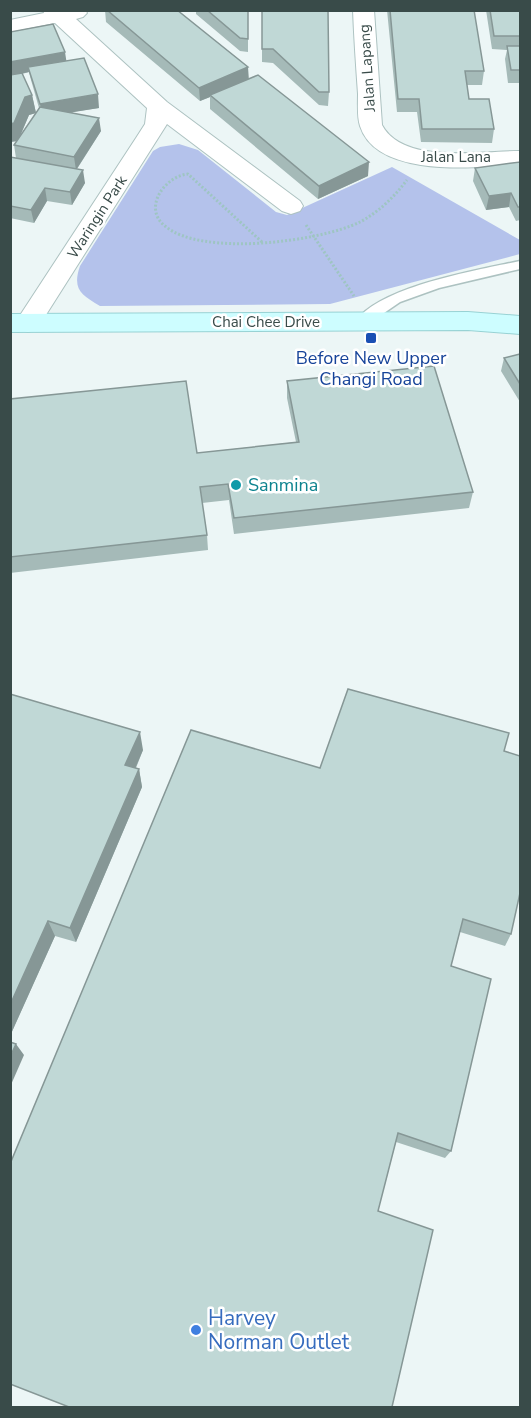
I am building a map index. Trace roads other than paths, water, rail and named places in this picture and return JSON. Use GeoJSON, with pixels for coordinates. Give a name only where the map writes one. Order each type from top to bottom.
{"type":"FeatureCollection","features":[{"type":"Feature","properties":{"kind":"street"},"geometry":{"type":"LineString","coordinates":[[10,26],[58,13],[85,10]]}},
{"type":"Feature","properties":{"kind":"street","name":"Jalan Lapang"},"geometry":{"type":"LineString","coordinates":[[363,10],[371,125]]}},
{"type":"Feature","properties":{"kind":"street"},"geometry":{"type":"LineString","coordinates":[[58,13],[159,107],[291,206]]}},
{"type":"Feature","properties":{"kind":"street","name":"Waringin Park"},"geometry":{"type":"LineString","coordinates":[[19,323],[148,138],[156,124],[159,107]]}},
{"type":"Feature","properties":{"kind":"street","name":"Jalan Lana"},"geometry":{"type":"LineString","coordinates":[[371,125],[373,135],[384,147],[417,158],[520,158]]}},
{"type":"Feature","properties":{"kind":"street","name":"Chai Chee Drive"},"geometry":{"type":"LineString","coordinates":[[19,323],[468,321],[520,325]]}},
{"type":"Feature","properties":{"kind":"lane"},"geometry":{"type":"LineString","coordinates":[[363,321],[395,299],[436,284],[520,265]]}},
{"type":"Feature","properties":{"kind":"place","name":"Before New Upper Changi Road"},"geometry":{"type":"Point","coordinates":[371,338]}},
{"type":"Feature","properties":{"kind":"place","name":"Sanmina"},"geometry":{"type":"Point","coordinates":[236,485]}},
{"type":"Feature","properties":{"kind":"place","name":"Harvey Norman Outlet"},"geometry":{"type":"Point","coordinates":[196,1330]}}]}
